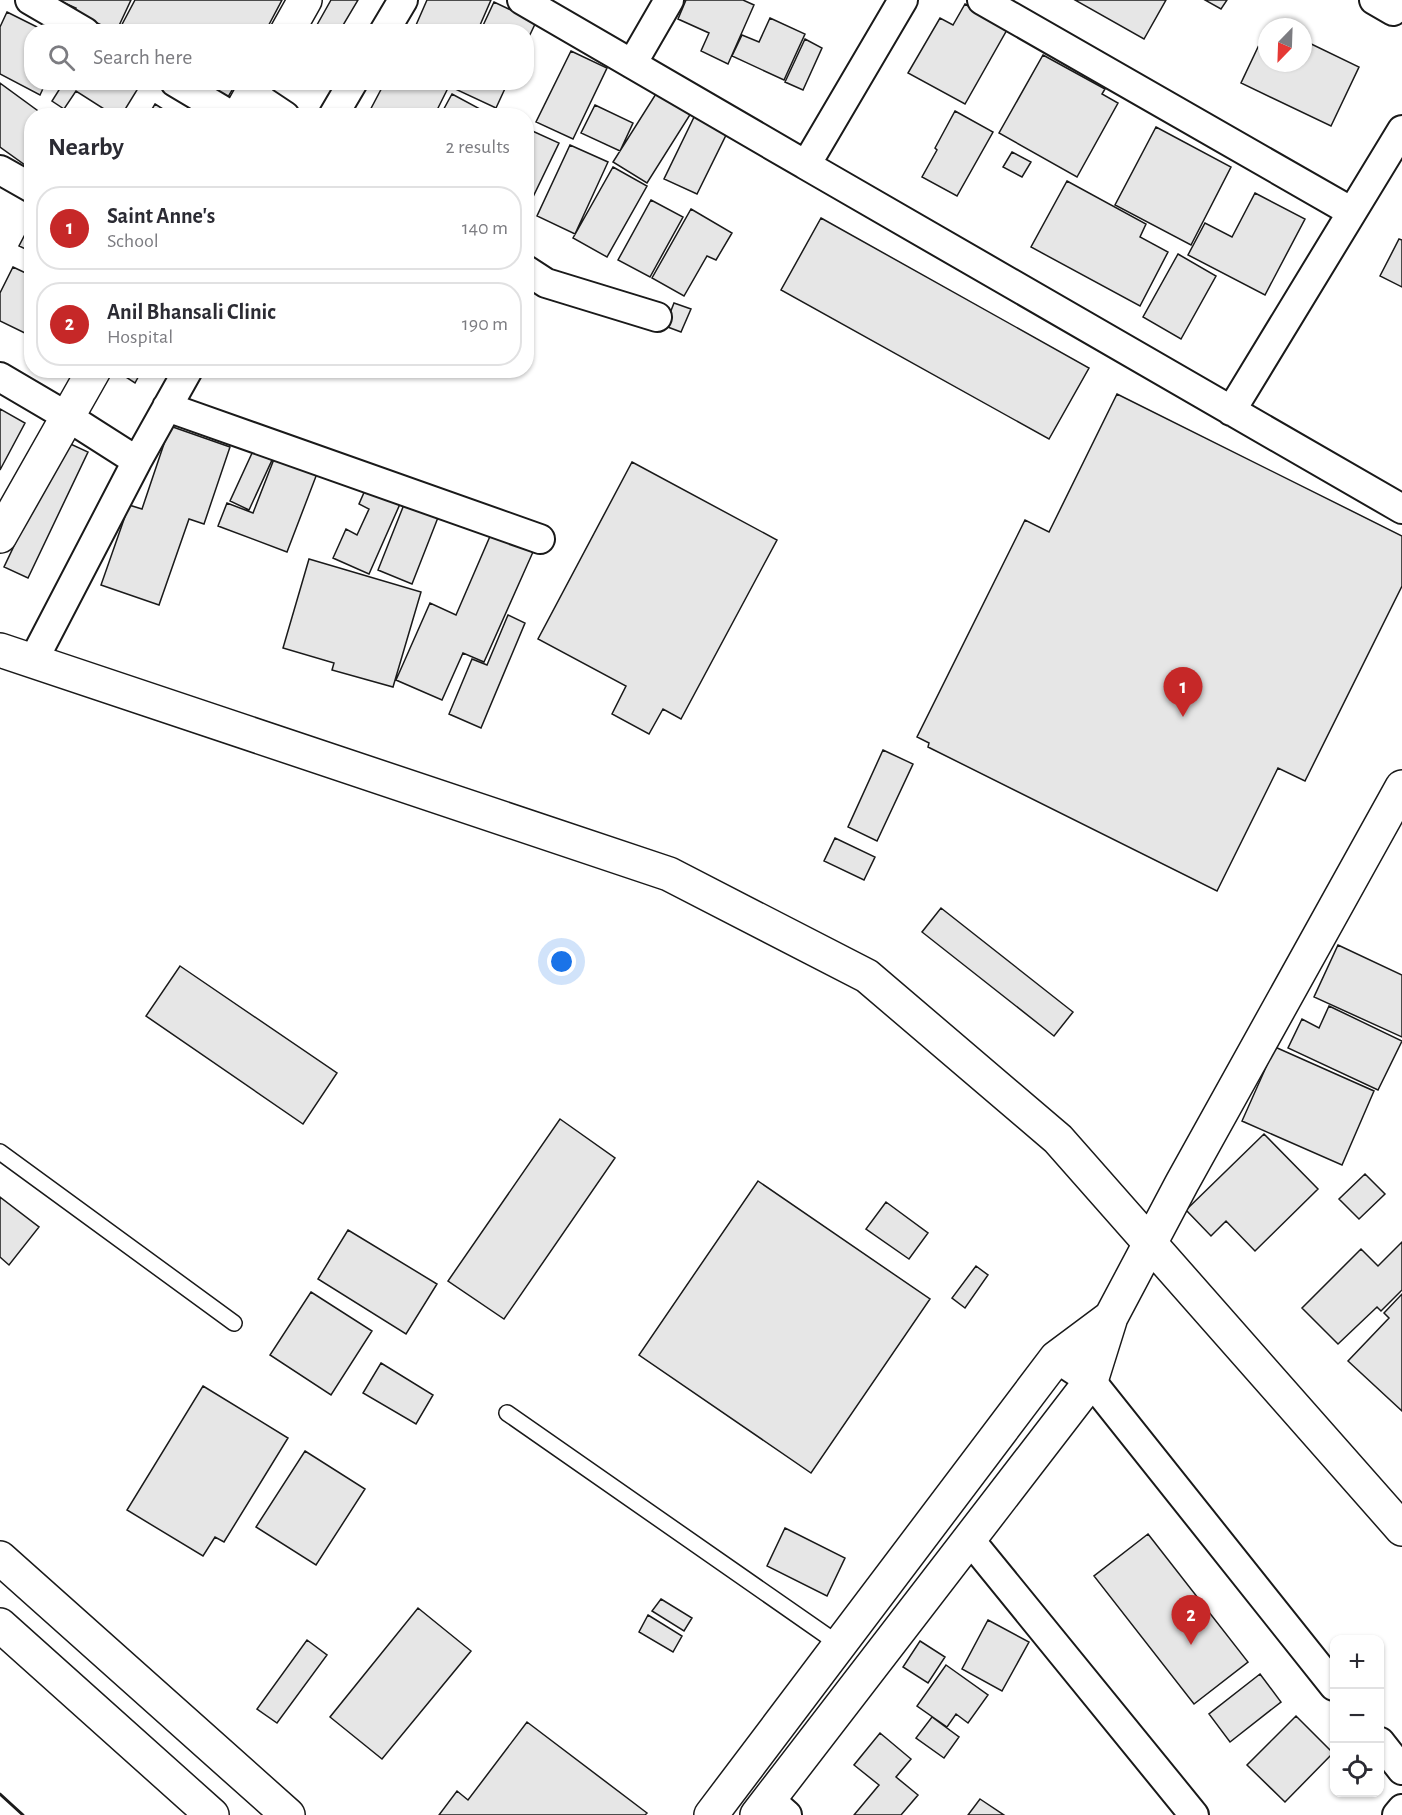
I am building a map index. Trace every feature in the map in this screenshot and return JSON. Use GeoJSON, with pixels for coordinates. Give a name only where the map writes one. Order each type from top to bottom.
{"type":"FeatureCollection","features":[{"type":"Feature","properties":{"kind":"main road"},"geometry":{"type":"LineString","coordinates":[[292,24],[305,0]]}},
{"type":"Feature","properties":{"kind":"main road"},"geometry":{"type":"LineString","coordinates":[[0,536],[90,378]]}},
{"type":"Feature","properties":{"kind":"main road"},"geometry":{"type":"LineString","coordinates":[[0,650],[669,874],[867,976],[1058,1139],[1402,1529]]}},
{"type":"Feature","properties":{"kind":"main road"},"geometry":{"type":"LineString","coordinates":[[771,1810],[970,1540],[1091,1381],[1111,1317],[1182,1183],[1402,787]]}},
{"type":"Feature","properties":{"kind":"main road"},"geometry":{"type":"LineString","coordinates":[[711,1815],[1056,1358],[1111,1317]]}},
{"type":"Feature","properties":{"kind":"main road"},"geometry":{"type":"LineString","coordinates":[[0,1558],[288,1815]]}},
{"type":"Feature","properties":{"kind":"main road"},"geometry":{"type":"LineString","coordinates":[[0,1625],[212,1815]]}},
{"type":"Feature","properties":{"kind":"street"},"geometry":{"type":"LineString","coordinates":[[30,0],[72,24]]}},
{"type":"Feature","properties":{"kind":"street"},"geometry":{"type":"LineString","coordinates":[[389,24],[403,0]]}},
{"type":"Feature","properties":{"kind":"street"},"geometry":{"type":"LineString","coordinates":[[522,0],[1402,509]]}},
{"type":"Feature","properties":{"kind":"street"},"geometry":{"type":"LineString","coordinates":[[632,64],[669,0]]}},
{"type":"Feature","properties":{"kind":"street"},"geometry":{"type":"LineString","coordinates":[[806,165],[903,0]]}},
{"type":"Feature","properties":{"kind":"street"},"geometry":{"type":"LineString","coordinates":[[982,0],[1352,212]]}},
{"type":"Feature","properties":{"kind":"street"},"geometry":{"type":"LineString","coordinates":[[1374,0],[1393,11],[1399,0]]}},
{"type":"Feature","properties":{"kind":"street"},"geometry":{"type":"LineString","coordinates":[[203,90],[262,108]]}},
{"type":"Feature","properties":{"kind":"street"},"geometry":{"type":"LineString","coordinates":[[338,108],[348,90]]}},
{"type":"Feature","properties":{"kind":"street"},"geometry":{"type":"LineString","coordinates":[[1231,411],[1402,130]]}},
{"type":"Feature","properties":{"kind":"street"},"geometry":{"type":"LineString","coordinates":[[0,170],[24,184]]}},
{"type":"Feature","properties":{"kind":"street"},"geometry":{"type":"LineString","coordinates":[[534,275],[546,283],[657,317]]}},
{"type":"Feature","properties":{"kind":"street"},"geometry":{"type":"LineString","coordinates":[[0,377],[137,460]]}},
{"type":"Feature","properties":{"kind":"street"},"geometry":{"type":"LineString","coordinates":[[33,661],[137,460],[184,378]]}},
{"type":"Feature","properties":{"kind":"street"},"geometry":{"type":"LineString","coordinates":[[167,408],[540,539]]}},
{"type":"Feature","properties":{"kind":"street"},"geometry":{"type":"LineString","coordinates":[[1056,1358],[1091,1381],[1330,1680]]}},
{"type":"Feature","properties":{"kind":"street"},"geometry":{"type":"LineString","coordinates":[[970,1540],[1194,1815]]}},
{"type":"Feature","properties":{"kind":"street"},"geometry":{"type":"LineString","coordinates":[[1381,1743],[1402,1770]]}},
{"type":"Feature","properties":{"kind":"street"},"geometry":{"type":"LineString","coordinates":[[1397,1815],[1402,1809]]}},
{"type":"Feature","properties":{"kind":"lane"},"geometry":{"type":"LineString","coordinates":[[0,1152],[234,1323]]}},
{"type":"Feature","properties":{"kind":"lane"},"geometry":{"type":"LineString","coordinates":[[507,1413],[840,1645]]}},
{"type":"Feature","properties":{"kind":"building"},"geometry":{"type":"Polygon","coordinates":[[[58,0],[131,0],[120,24],[99,24],[74,12],[76,8],[58,0]]]}},
{"type":"Feature","properties":{"kind":"building"},"geometry":{"type":"Polygon","coordinates":[[[135,0],[282,0],[269,24],[122,24],[135,0]]]}},
{"type":"Feature","properties":{"kind":"building"},"geometry":{"type":"Polygon","coordinates":[[[331,0],[358,0],[344,24],[318,24],[331,0]]]}},
{"type":"Feature","properties":{"kind":"building"},"geometry":{"type":"Polygon","coordinates":[[[427,0],[491,0],[480,24],[416,24],[427,0]]]}},
{"type":"Feature","properties":{"kind":"building"},"geometry":{"type":"Polygon","coordinates":[[[686,0],[743,0],[754,5],[728,64],[701,51],[709,33],[678,19],[686,0]]]}},
{"type":"Feature","properties":{"kind":"building"},"geometry":{"type":"Polygon","coordinates":[[[1075,0],[1166,0],[1144,39],[1075,0]]]}},
{"type":"Feature","properties":{"kind":"building"},"geometry":{"type":"Polygon","coordinates":[[[1205,0],[1227,0],[1221,9],[1205,0]]]}},
{"type":"Feature","properties":{"kind":"building"},"geometry":{"type":"Polygon","coordinates":[[[494,2],[536,22],[534,26],[534,24],[484,24],[494,2]]]}},
{"type":"Feature","properties":{"kind":"building"},"geometry":{"type":"Polygon","coordinates":[[[965,4],[1008,28],[965,104],[908,73],[940,18],[953,25],[965,4]]]}},
{"type":"Feature","properties":{"kind":"building"},"geometry":{"type":"Polygon","coordinates":[[[7,12],[31,24],[24,24],[24,87],[0,74],[0,27],[7,12]]]}},
{"type":"Feature","properties":{"kind":"building"},"geometry":{"type":"Polygon","coordinates":[[[770,18],[805,34],[784,80],[732,56],[742,35],[759,42],[770,18]]]}},
{"type":"Feature","properties":{"kind":"building"},"geometry":{"type":"Polygon","coordinates":[[[805,39],[822,48],[803,90],[785,82],[805,39]]]}},
{"type":"Feature","properties":{"kind":"building"},"geometry":{"type":"Polygon","coordinates":[[[1312,44],[1359,67],[1331,126],[1241,83],[1258,47],[1258,72],[1312,72],[1312,44]]]}},
{"type":"Feature","properties":{"kind":"building"},"geometry":{"type":"Polygon","coordinates":[[[571,51],[607,68],[573,139],[536,122],[571,51]]]}},
{"type":"Feature","properties":{"kind":"building"},"geometry":{"type":"Polygon","coordinates":[[[1043,55],[1105,89],[1102,94],[1118,103],[1077,177],[999,133],[1043,55]]]}},
{"type":"Feature","properties":{"kind":"building"},"geometry":{"type":"Polygon","coordinates":[[[0,83],[34,108],[24,108],[24,164],[0,147],[0,83]]]}},
{"type":"Feature","properties":{"kind":"building"},"geometry":{"type":"Polygon","coordinates":[[[659,89],[693,110],[647,183],[613,162],[659,89]]]}},
{"type":"Feature","properties":{"kind":"building"},"geometry":{"type":"Polygon","coordinates":[[[30,90],[42,90],[40,95],[30,90]]]}},
{"type":"Feature","properties":{"kind":"building"},"geometry":{"type":"Polygon","coordinates":[[[59,90],[137,90],[126,108],[103,108],[76,91],[65,108],[52,101],[59,90]]]}},
{"type":"Feature","properties":{"kind":"building"},"geometry":{"type":"Polygon","coordinates":[[[216,90],[232,90],[228,97],[216,90]]]}},
{"type":"Feature","properties":{"kind":"building"},"geometry":{"type":"Polygon","coordinates":[[[381,90],[447,90],[438,108],[371,108],[381,90]]]}},
{"type":"Feature","properties":{"kind":"building"},"geometry":{"type":"Polygon","coordinates":[[[457,90],[504,90],[496,108],[457,90]]]}},
{"type":"Feature","properties":{"kind":"building"},"geometry":{"type":"Polygon","coordinates":[[[452,94],[478,108],[444,108],[452,94]]]}},
{"type":"Feature","properties":{"kind":"building"},"geometry":{"type":"Polygon","coordinates":[[[595,105],[633,123],[620,151],[581,133],[595,105]]]}},
{"type":"Feature","properties":{"kind":"building"},"geometry":{"type":"Polygon","coordinates":[[[697,111],[730,127],[697,194],[664,179],[697,111]]]}},
{"type":"Feature","properties":{"kind":"building"},"geometry":{"type":"Polygon","coordinates":[[[955,111],[993,132],[957,196],[922,177],[955,111]]]}},
{"type":"Feature","properties":{"kind":"building"},"geometry":{"type":"Polygon","coordinates":[[[1156,127],[1231,167],[1191,245],[1115,205],[1156,127]]]}},
{"type":"Feature","properties":{"kind":"building"},"geometry":{"type":"Polygon","coordinates":[[[534,132],[559,143],[534,195],[534,132]]]}},
{"type":"Feature","properties":{"kind":"building"},"geometry":{"type":"Polygon","coordinates":[[[570,145],[608,162],[575,234],[537,216],[570,145]]]}},
{"type":"Feature","properties":{"kind":"building"},"geometry":{"type":"Polygon","coordinates":[[[1012,152],[1031,162],[1022,177],[1003,167],[1012,152]]]}},
{"type":"Feature","properties":{"kind":"building"},"geometry":{"type":"Polygon","coordinates":[[[613,167],[647,186],[607,257],[573,238],[613,167]]]}},
{"type":"Feature","properties":{"kind":"building"},"geometry":{"type":"Polygon","coordinates":[[[1067,181],[1146,224],[1140,237],[1168,252],[1140,306],[1031,247],[1067,181]]]}},
{"type":"Feature","properties":{"kind":"building"},"geometry":{"type":"Polygon","coordinates":[[[1255,193],[1305,219],[1265,295],[1188,255],[1205,223],[1232,237],[1255,193]]]}},
{"type":"Feature","properties":{"kind":"building"},"geometry":{"type":"Polygon","coordinates":[[[651,200],[683,217],[650,277],[618,260],[651,200]]]}},
{"type":"Feature","properties":{"kind":"building"},"geometry":{"type":"Polygon","coordinates":[[[691,209],[732,233],[716,260],[707,256],[684,296],[652,278],[691,209]]]}},
{"type":"Feature","properties":{"kind":"building"},"geometry":{"type":"Polygon","coordinates":[[[821,218],[1089,368],[1049,439],[781,290],[821,218]]]}},
{"type":"Feature","properties":{"kind":"building"},"geometry":{"type":"Polygon","coordinates":[[[24,236],[24,248],[19,246],[24,236]]]}},
{"type":"Feature","properties":{"kind":"building"},"geometry":{"type":"Polygon","coordinates":[[[1399,239],[1402,240],[1402,287],[1380,276],[1399,239]]]}},
{"type":"Feature","properties":{"kind":"building"},"geometry":{"type":"Polygon","coordinates":[[[1178,254],[1216,276],[1181,339],[1143,317],[1178,254]]]}},
{"type":"Feature","properties":{"kind":"building"},"geometry":{"type":"Polygon","coordinates":[[[13,267],[24,272],[24,333],[0,321],[0,293],[13,267]]]}},
{"type":"Feature","properties":{"kind":"building"},"geometry":{"type":"Polygon","coordinates":[[[674,303],[691,309],[681,332],[665,326],[674,303]]]}},
{"type":"Feature","properties":{"kind":"building"},"geometry":{"type":"Polygon","coordinates":[[[127,378],[138,378],[135,383],[127,378]]]}},
{"type":"Feature","properties":{"kind":"building"},"geometry":{"type":"Polygon","coordinates":[[[1117,394],[1402,536],[1402,586],[1305,781],[1278,768],[1217,891],[928,747],[929,743],[917,737],[1025,520],[1049,532],[1117,394]]]}},
{"type":"Feature","properties":{"kind":"building"},"geometry":{"type":"Polygon","coordinates":[[[0,409],[25,423],[0,470],[0,409]]]}},
{"type":"Feature","properties":{"kind":"building"},"geometry":{"type":"Polygon","coordinates":[[[170,426],[230,447],[204,524],[189,519],[159,605],[101,585],[129,505],[142,509],[170,426]]]}},
{"type":"Feature","properties":{"kind":"building"},"geometry":{"type":"Polygon","coordinates":[[[64,441],[88,452],[28,578],[4,567],[64,441]]]}},
{"type":"Feature","properties":{"kind":"building"},"geometry":{"type":"Polygon","coordinates":[[[253,451],[272,460],[249,510],[230,501],[253,451]]]}},
{"type":"Feature","properties":{"kind":"building"},"geometry":{"type":"Polygon","coordinates":[[[276,454],[318,471],[287,552],[218,526],[227,503],[253,513],[276,454]]]}},
{"type":"Feature","properties":{"kind":"building"},"geometry":{"type":"Polygon","coordinates":[[[632,462],[777,540],[681,719],[663,709],[649,734],[612,714],[626,686],[538,639],[632,462]]]}},
{"type":"Feature","properties":{"kind":"building"},"geometry":{"type":"Polygon","coordinates":[[[366,488],[400,504],[369,574],[333,558],[346,529],[357,535],[369,509],[359,504],[366,488]]]}},
{"type":"Feature","properties":{"kind":"building"},"geometry":{"type":"Polygon","coordinates":[[[405,502],[439,515],[412,584],[378,570],[405,502]]]}},
{"type":"Feature","properties":{"kind":"building"},"geometry":{"type":"Polygon","coordinates":[[[491,534],[533,552],[484,662],[463,653],[442,700],[396,680],[430,603],[456,615],[491,534]]]}},
{"type":"Feature","properties":{"kind":"building"},"geometry":{"type":"Polygon","coordinates":[[[309,559],[421,592],[393,687],[332,670],[334,663],[283,648],[309,559]]]}},
{"type":"Feature","properties":{"kind":"building"},"geometry":{"type":"Polygon","coordinates":[[[508,615],[525,623],[481,728],[449,714],[472,659],[487,665],[508,615]]]}},
{"type":"Feature","properties":{"kind":"building"},"geometry":{"type":"Polygon","coordinates":[[[883,750],[913,764],[877,841],[848,827],[883,750]]]}},
{"type":"Feature","properties":{"kind":"building"},"geometry":{"type":"Polygon","coordinates":[[[835,838],[875,857],[864,880],[824,861],[835,838]]]}},
{"type":"Feature","properties":{"kind":"building"},"geometry":{"type":"Polygon","coordinates":[[[941,908],[1073,1012],[1054,1036],[922,932],[941,908]]]}},
{"type":"Feature","properties":{"kind":"building"},"geometry":{"type":"Polygon","coordinates":[[[1338,945],[1402,975],[1402,1037],[1314,997],[1338,945]]]}},
{"type":"Feature","properties":{"kind":"building"},"geometry":{"type":"Polygon","coordinates":[[[180,966],[337,1073],[303,1124],[146,1016],[180,966]]]}},
{"type":"Feature","properties":{"kind":"building"},"geometry":{"type":"Polygon","coordinates":[[[1329,1006],[1402,1041],[1378,1090],[1288,1048],[1302,1019],[1319,1028],[1329,1006]]]}},
{"type":"Feature","properties":{"kind":"building"},"geometry":{"type":"Polygon","coordinates":[[[1275,1047],[1374,1091],[1342,1165],[1242,1121],[1275,1047]]]}},
{"type":"Feature","properties":{"kind":"building"},"geometry":{"type":"Polygon","coordinates":[[[560,1119],[615,1158],[504,1319],[448,1281],[560,1119]]]}},
{"type":"Feature","properties":{"kind":"building"},"geometry":{"type":"Polygon","coordinates":[[[1264,1134],[1318,1189],[1255,1251],[1226,1221],[1211,1236],[1186,1210],[1264,1134]]]}},
{"type":"Feature","properties":{"kind":"building"},"geometry":{"type":"Polygon","coordinates":[[[1365,1174],[1385,1194],[1359,1219],[1339,1199],[1365,1174]]]}},
{"type":"Feature","properties":{"kind":"building"},"geometry":{"type":"Polygon","coordinates":[[[758,1181],[930,1299],[811,1473],[639,1355],[758,1181]]]}},
{"type":"Feature","properties":{"kind":"building"},"geometry":{"type":"Polygon","coordinates":[[[0,1197],[39,1227],[9,1265],[0,1257],[0,1197]]]}},
{"type":"Feature","properties":{"kind":"building"},"geometry":{"type":"Polygon","coordinates":[[[886,1202],[928,1233],[909,1259],[866,1229],[886,1202]]]}},
{"type":"Feature","properties":{"kind":"building"},"geometry":{"type":"Polygon","coordinates":[[[348,1230],[437,1284],[406,1334],[318,1279],[348,1230]]]}},
{"type":"Feature","properties":{"kind":"building"},"geometry":{"type":"Polygon","coordinates":[[[1402,1242],[1402,1290],[1381,1311],[1377,1307],[1338,1344],[1302,1308],[1361,1249],[1378,1266],[1402,1242]]]}},
{"type":"Feature","properties":{"kind":"building"},"geometry":{"type":"Polygon","coordinates":[[[976,1266],[988,1275],[965,1308],[952,1298],[976,1266]]]}},
{"type":"Feature","properties":{"kind":"building"},"geometry":{"type":"Polygon","coordinates":[[[311,1292],[372,1331],[331,1395],[270,1355],[311,1292]]]}},
{"type":"Feature","properties":{"kind":"building"},"geometry":{"type":"Polygon","coordinates":[[[1402,1294],[1402,1411],[1348,1361],[1389,1318],[1384,1313],[1402,1294]]]}},
{"type":"Feature","properties":{"kind":"building"},"geometry":{"type":"Polygon","coordinates":[[[381,1363],[433,1395],[416,1424],[363,1393],[381,1363]]]}},
{"type":"Feature","properties":{"kind":"building"},"geometry":{"type":"Polygon","coordinates":[[[203,1386],[288,1438],[224,1542],[215,1537],[203,1556],[127,1510],[203,1386]]]}},
{"type":"Feature","properties":{"kind":"building"},"geometry":{"type":"Polygon","coordinates":[[[305,1451],[365,1489],[316,1565],[256,1527],[305,1451]]]}},
{"type":"Feature","properties":{"kind":"building"},"geometry":{"type":"Polygon","coordinates":[[[785,1528],[845,1558],[827,1596],[767,1566],[785,1528]]]}},
{"type":"Feature","properties":{"kind":"building"},"geometry":{"type":"Polygon","coordinates":[[[1148,1534],[1248,1662],[1194,1704],[1094,1576],[1148,1534]]]}},
{"type":"Feature","properties":{"kind":"building"},"geometry":{"type":"Polygon","coordinates":[[[661,1599],[692,1618],[684,1631],[652,1611],[661,1599]]]}},
{"type":"Feature","properties":{"kind":"building"},"geometry":{"type":"Polygon","coordinates":[[[418,1608],[471,1651],[382,1759],[330,1717],[418,1608]]]}},
{"type":"Feature","properties":{"kind":"building"},"geometry":{"type":"Polygon","coordinates":[[[648,1615],[682,1636],[673,1652],[639,1632],[648,1615]]]}},
{"type":"Feature","properties":{"kind":"building"},"geometry":{"type":"Polygon","coordinates":[[[988,1620],[1029,1642],[1002,1691],[962,1669],[988,1620]]]}},
{"type":"Feature","properties":{"kind":"building"},"geometry":{"type":"Polygon","coordinates":[[[307,1640],[327,1655],[277,1723],[257,1709],[307,1640]]]}},
{"type":"Feature","properties":{"kind":"building"},"geometry":{"type":"Polygon","coordinates":[[[920,1641],[945,1657],[928,1683],[903,1667],[920,1641]]]}},
{"type":"Feature","properties":{"kind":"building"},"geometry":{"type":"Polygon","coordinates":[[[946,1665],[988,1695],[968,1723],[956,1714],[947,1727],[917,1706],[946,1665]]]}},
{"type":"Feature","properties":{"kind":"building"},"geometry":{"type":"Polygon","coordinates":[[[1260,1674],[1281,1702],[1230,1742],[1209,1714],[1260,1674]]]}},
{"type":"Feature","properties":{"kind":"building"},"geometry":{"type":"Polygon","coordinates":[[[1296,1716],[1330,1750],[1330,1756],[1285,1802],[1247,1765],[1296,1716]]]}},
{"type":"Feature","properties":{"kind":"building"},"geometry":{"type":"Polygon","coordinates":[[[932,1717],[959,1737],[944,1758],[916,1738],[932,1717]]]}},
{"type":"Feature","properties":{"kind":"building"},"geometry":{"type":"Polygon","coordinates":[[[527,1722],[647,1813],[645,1815],[439,1815],[457,1791],[468,1800],[527,1722]]]}},
{"type":"Feature","properties":{"kind":"building"},"geometry":{"type":"Polygon","coordinates":[[[880,1733],[911,1759],[896,1777],[918,1795],[901,1815],[854,1815],[879,1785],[854,1765],[880,1733]]]}},
{"type":"Feature","properties":{"kind":"building"},"geometry":{"type":"Polygon","coordinates":[[[980,1799],[1004,1815],[968,1815],[980,1799]]]}},
{"type":"Feature","properties":{"kind":"wall"},"geometry":{"type":"LineString","coordinates":[[0,1794],[23,1815]]}},
{"type":"Feature","properties":{"kind":"place","name":"Saint Anne's"},"geometry":{"type":"Point","coordinates":[1183,717]}},
{"type":"Feature","properties":{"kind":"place","name":"Anil Bhansali Clinic"},"geometry":{"type":"Point","coordinates":[1191,1645]}}]}
